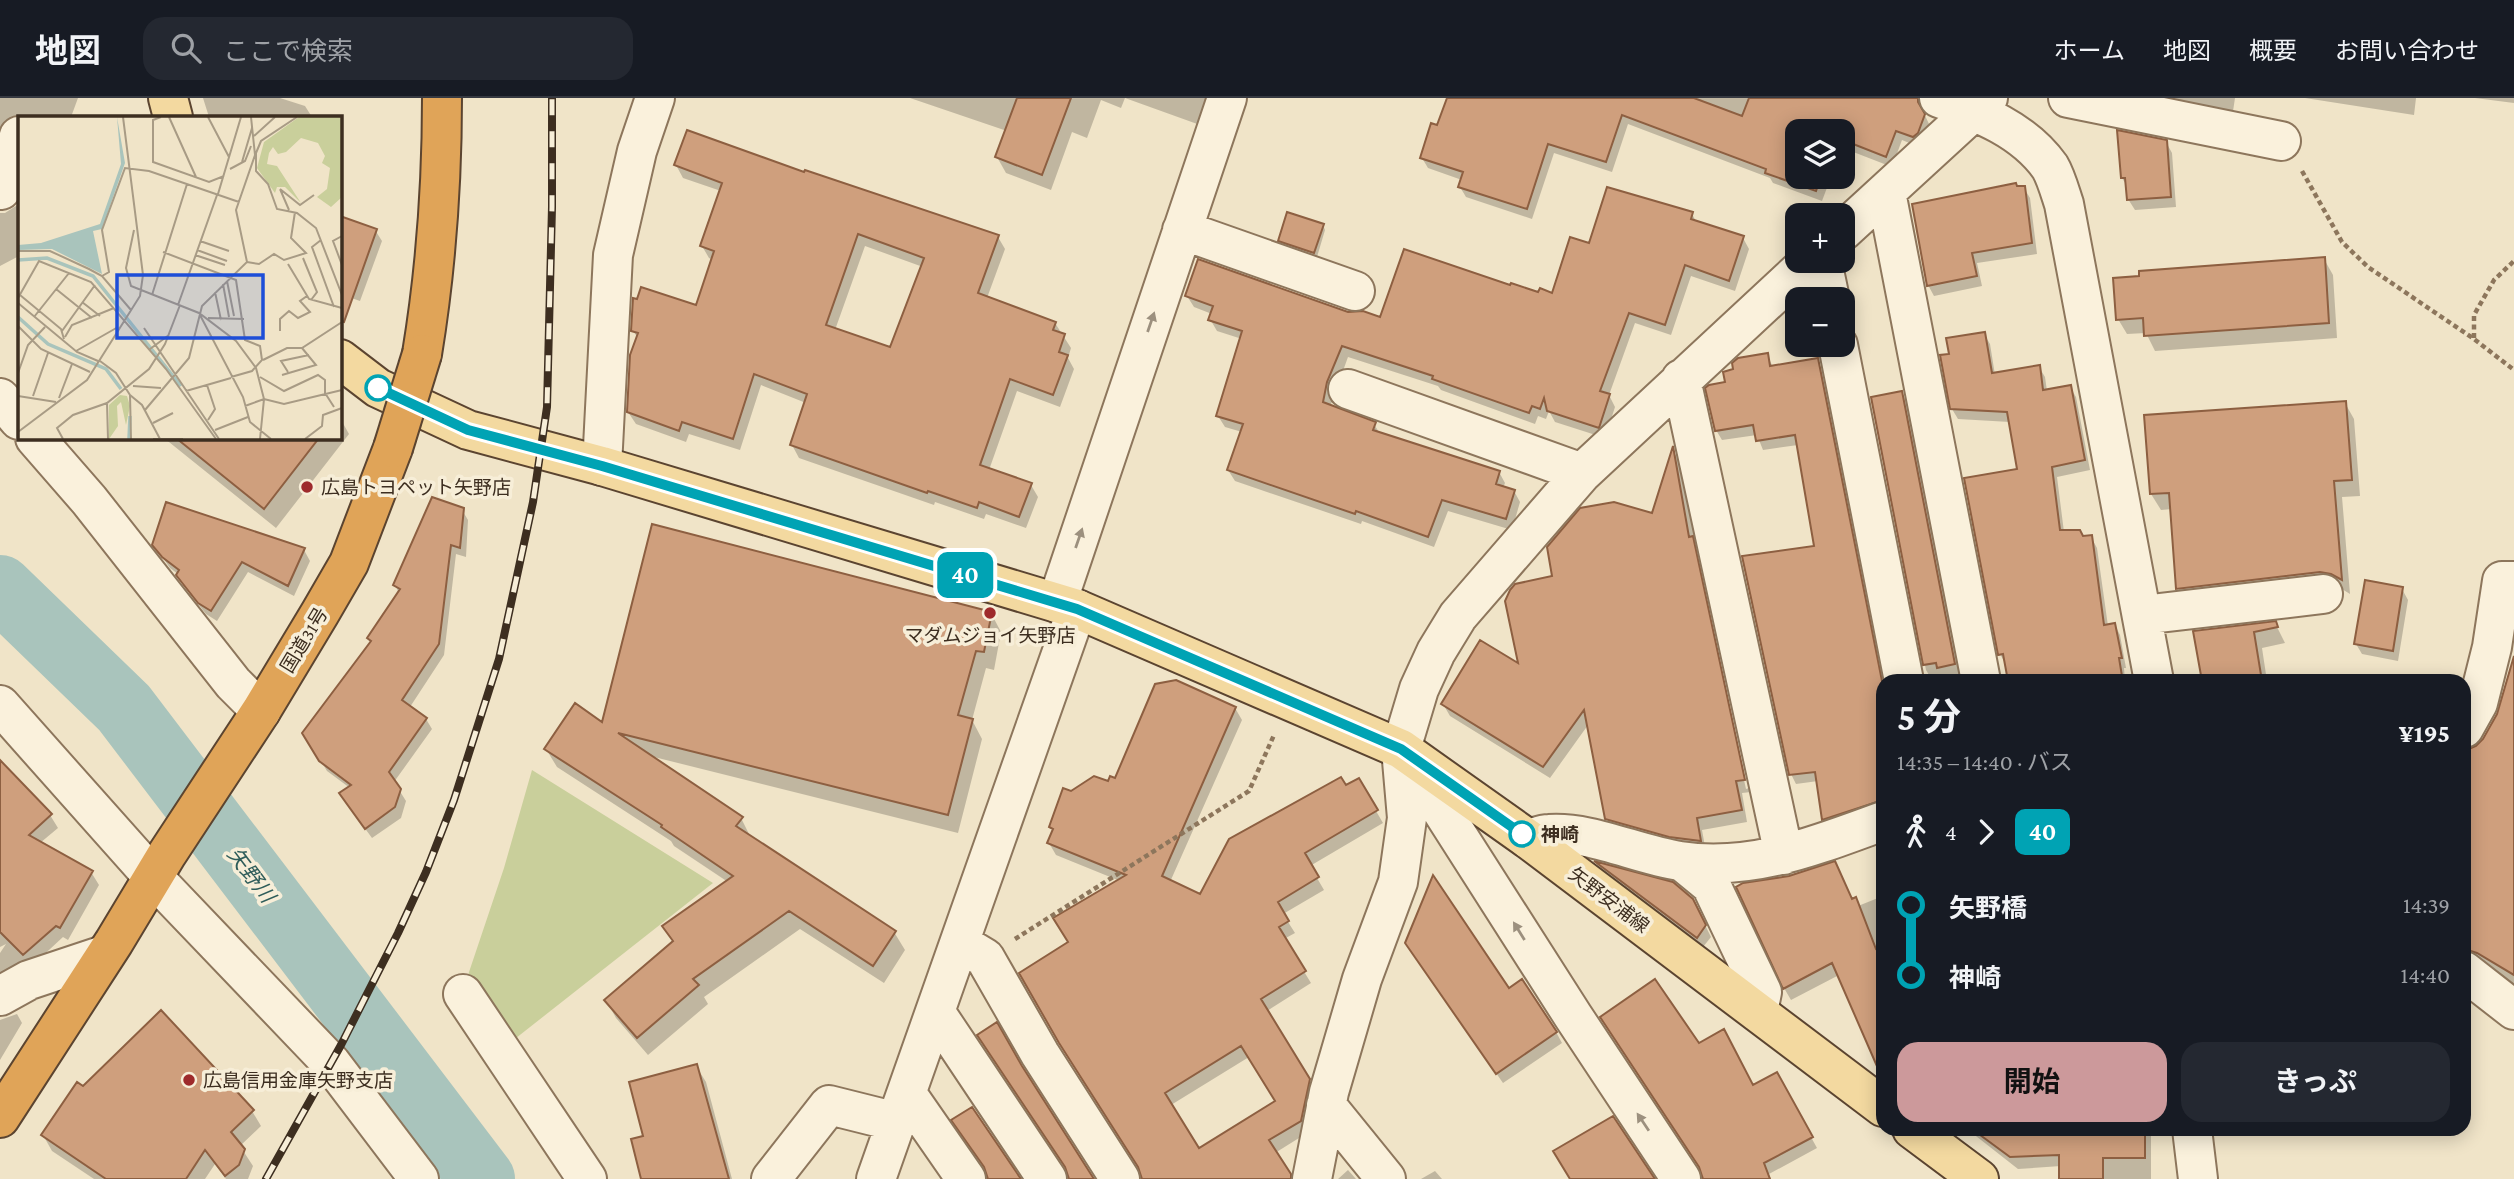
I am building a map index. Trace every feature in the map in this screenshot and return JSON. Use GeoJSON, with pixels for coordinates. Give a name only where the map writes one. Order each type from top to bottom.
{"type":"FeatureCollection","features":[{"type":"Feature","properties":{"kind":"highway","name":"国道31号"},"geometry":{"type":"LineString","coordinates":[[0,1118],[253,723],[349,563],[393,449],[422,354],[433,289],[438,229],[442,98]]}},
{"type":"Feature","properties":{"kind":"main road"},"geometry":{"type":"LineString","coordinates":[[169,98],[173,116]]}},
{"type":"Feature","properties":{"kind":"main road","name":"矢野安浦線"},"geometry":{"type":"LineString","coordinates":[[341,360],[378,388],[468,430],[602,466],[1067,606],[1401,749],[1528,839],[1758,1012],[1876,1093]]}},
{"type":"Feature","properties":{"kind":"main road"},"geometry":{"type":"LineString","coordinates":[[1921,1136],[1979,1179]]}},
{"type":"Feature","properties":{"kind":"street"},"geometry":{"type":"LineString","coordinates":[[602,466],[613,255],[637,151],[655,98]]}},
{"type":"Feature","properties":{"kind":"street"},"geometry":{"type":"LineString","coordinates":[[876,1179],[936,1013],[973,951],[1067,606],[1182,230],[1227,98]]}},
{"type":"Feature","properties":{"kind":"street"},"geometry":{"type":"LineString","coordinates":[[1938,98],[1981,105],[2025,139],[2051,169],[2064,204],[2153,674]]}},
{"type":"Feature","properties":{"kind":"street"},"geometry":{"type":"LineString","coordinates":[[2068,98],[2281,141]]}},
{"type":"Feature","properties":{"kind":"street"},"geometry":{"type":"LineString","coordinates":[[1855,220],[1981,105]]}},
{"type":"Feature","properties":{"kind":"street"},"geometry":{"type":"LineString","coordinates":[[0,128],[18,135]]}},
{"type":"Feature","properties":{"kind":"street"},"geometry":{"type":"LineString","coordinates":[[1,190],[18,138]]}},
{"type":"Feature","properties":{"kind":"street"},"geometry":{"type":"LineString","coordinates":[[1886,192],[1980,674]]}},
{"type":"Feature","properties":{"kind":"street"},"geometry":{"type":"LineString","coordinates":[[1182,230],[1355,291]]}},
{"type":"Feature","properties":{"kind":"street"},"geometry":{"type":"LineString","coordinates":[[1312,1179],[1326,1105],[1362,979],[1398,882],[1407,818],[1401,749],[1419,689],[1436,652],[1458,616],[1581,472],[1798,273]]}},
{"type":"Feature","properties":{"kind":"street"},"geometry":{"type":"LineString","coordinates":[[1840,357],[1903,674]]}},
{"type":"Feature","properties":{"kind":"street"},"geometry":{"type":"LineString","coordinates":[[1681,379],[1784,855]]}},
{"type":"Feature","properties":{"kind":"street"},"geometry":{"type":"LineString","coordinates":[[1348,389],[1581,472]]}},
{"type":"Feature","properties":{"kind":"street"},"geometry":{"type":"LineString","coordinates":[[0,398],[18,419]]}},
{"type":"Feature","properties":{"kind":"street"},"geometry":{"type":"LineString","coordinates":[[35,439],[89,500],[233,683],[253,723]]}},
{"type":"Feature","properties":{"kind":"street"},"geometry":{"type":"LineString","coordinates":[[2471,716],[2478,703],[2492,647],[2502,581],[2514,580]]}},
{"type":"Feature","properties":{"kind":"street"},"geometry":{"type":"LineString","coordinates":[[2141,615],[2323,594]]}},
{"type":"Feature","properties":{"kind":"street"},"geometry":{"type":"LineString","coordinates":[[0,705],[160,866],[331,1063],[419,1179]]}},
{"type":"Feature","properties":{"kind":"street"},"geometry":{"type":"LineString","coordinates":[[1401,749],[1681,1179]]}},
{"type":"Feature","properties":{"kind":"street"},"geometry":{"type":"LineString","coordinates":[[1528,839],[1549,834],[1583,837],[1683,862],[1734,864],[1784,855],[1876,823]]}},
{"type":"Feature","properties":{"kind":"street"},"geometry":{"type":"LineString","coordinates":[[1683,862],[1711,885],[1762,992],[1758,1012]]}},
{"type":"Feature","properties":{"kind":"street"},"geometry":{"type":"LineString","coordinates":[[973,951],[1120,1179]]}},
{"type":"Feature","properties":{"kind":"street"},"geometry":{"type":"LineString","coordinates":[[0,996],[29,980],[104,955]]}},
{"type":"Feature","properties":{"kind":"street"},"geometry":{"type":"LineString","coordinates":[[2471,976],[2514,1010]]}},
{"type":"Feature","properties":{"kind":"street"},"geometry":{"type":"LineString","coordinates":[[463,994],[587,1179]]}},
{"type":"Feature","properties":{"kind":"street"},"geometry":{"type":"LineString","coordinates":[[936,1013],[1047,1179]]}},
{"type":"Feature","properties":{"kind":"street"},"geometry":{"type":"LineString","coordinates":[[771,1179],[829,1105],[902,1108],[966,1179]]}},
{"type":"Feature","properties":{"kind":"street"},"geometry":{"type":"LineString","coordinates":[[1326,1105],[1386,1179]]}},
{"type":"Feature","properties":{"kind":"street"},"geometry":{"type":"LineString","coordinates":[[2193,1136],[2198,1179]]}},
{"type":"Feature","properties":{"kind":"path"},"geometry":{"type":"LineString","coordinates":[[2281,141],[2297,162],[2342,242],[2368,267],[2474,339],[2514,370]]}},
{"type":"Feature","properties":{"kind":"path"},"geometry":{"type":"LineString","coordinates":[[2474,339],[2474,315],[2494,280],[2514,261]]}},
{"type":"Feature","properties":{"kind":"path"},"geometry":{"type":"LineString","coordinates":[[973,951],[1111,876],[1249,791],[1289,701]]}},
{"type":"Feature","properties":{"kind":"green space"},"geometry":{"type":"Polygon","coordinates":[[[532,770],[713,883],[511,1042],[467,978],[504,868],[532,770]]]}},
{"type":"Feature","properties":{"kind":"building"},"geometry":{"type":"Polygon","coordinates":[[[1017,98],[1071,98],[1042,175],[995,157],[1017,98]]]}},
{"type":"Feature","properties":{"kind":"building"},"geometry":{"type":"Polygon","coordinates":[[[1447,98],[1694,98],[1742,116],[1749,98],[1918,98],[1925,114],[1918,133],[1913,137],[1896,131],[1886,157],[1855,145],[1855,119],[1785,119],[1785,180],[1765,173],[1766,169],[1622,115],[1606,162],[1548,144],[1527,209],[1458,187],[1463,172],[1420,158],[1431,123],[1437,125],[1447,98]]]}},
{"type":"Feature","properties":{"kind":"building"},"geometry":{"type":"Polygon","coordinates":[[[687,130],[804,172],[805,170],[999,235],[978,293],[1056,322],[1053,330],[1065,334],[1059,352],[1068,355],[1053,395],[1010,379],[980,465],[1032,483],[1019,517],[979,502],[977,508],[928,491],[927,493],[790,445],[807,394],[754,374],[733,439],[682,422],[679,431],[627,412],[630,355],[638,333],[631,331],[633,298],[637,299],[641,287],[696,305],[714,251],[700,246],[722,183],[674,165],[687,130]],[[858,234],[826,325],[890,347],[924,258],[858,234]]]}},
{"type":"Feature","properties":{"kind":"building"},"geometry":{"type":"Polygon","coordinates":[[[2117,130],[2167,140],[2171,197],[2127,200],[2125,178],[2121,178],[2117,130]]]}},
{"type":"Feature","properties":{"kind":"building"},"geometry":{"type":"Polygon","coordinates":[[[2016,183],[2017,186],[2025,186],[2032,243],[1972,253],[1977,276],[1927,286],[1912,204],[2016,183]]]}},
{"type":"Feature","properties":{"kind":"building"},"geometry":{"type":"Polygon","coordinates":[[[1607,187],[1693,212],[1691,219],[1744,236],[1729,281],[1685,265],[1665,325],[1629,313],[1600,391],[1610,394],[1599,428],[1547,411],[1544,398],[1540,409],[1532,406],[1529,413],[1432,379],[1433,376],[1342,346],[1327,382],[1323,402],[1376,422],[1373,430],[1500,471],[1496,484],[1515,490],[1506,519],[1442,500],[1428,537],[1227,470],[1243,424],[1216,416],[1242,331],[1208,320],[1213,306],[1185,296],[1198,259],[1348,312],[1363,311],[1380,317],[1404,249],[1510,285],[1511,283],[1538,292],[1540,288],[1552,293],[1570,237],[1589,243],[1607,187]]]}},
{"type":"Feature","properties":{"kind":"building"},"geometry":{"type":"Polygon","coordinates":[[[1287,212],[1324,224],[1314,253],[1278,241],[1287,212]]]}},
{"type":"Feature","properties":{"kind":"building"},"geometry":{"type":"Polygon","coordinates":[[[341,216],[377,229],[344,322],[341,321],[341,216]]]}},
{"type":"Feature","properties":{"kind":"building"},"geometry":{"type":"Polygon","coordinates":[[[2325,257],[2329,323],[2144,336],[2143,318],[2116,320],[2113,278],[2139,276],[2139,271],[2325,257]]]}},
{"type":"Feature","properties":{"kind":"building"},"geometry":{"type":"Polygon","coordinates":[[[1985,332],[1992,373],[2040,365],[2043,390],[2071,385],[2085,460],[2052,467],[2060,530],[2080,530],[2083,536],[2092,535],[2104,625],[2115,623],[2122,658],[2119,658],[2122,674],[2007,674],[2003,654],[1998,655],[1964,478],[2017,469],[2007,412],[1950,409],[1940,355],[1949,354],[1946,338],[1985,332]]]}},
{"type":"Feature","properties":{"kind":"building"},"geometry":{"type":"Polygon","coordinates":[[[1768,353],[1770,366],[1818,358],[1881,674],[1876,674],[1876,802],[1822,820],[1815,772],[1789,775],[1742,556],[1814,546],[1795,435],[1756,441],[1753,425],[1715,431],[1705,388],[1725,382],[1723,372],[1733,369],[1732,363],[1738,358],[1768,353]]]}},
{"type":"Feature","properties":{"kind":"building"},"geometry":{"type":"Polygon","coordinates":[[[1902,391],[1955,664],[1937,668],[1936,663],[1923,665],[1871,397],[1902,391]]]}},
{"type":"Feature","properties":{"kind":"building"},"geometry":{"type":"Polygon","coordinates":[[[2346,401],[2352,480],[2334,481],[2342,580],[2320,572],[2176,589],[2169,493],[2150,494],[2144,415],[2346,401]]]}},
{"type":"Feature","properties":{"kind":"building"},"geometry":{"type":"Polygon","coordinates":[[[177,439],[318,439],[264,509],[177,439]]]}},
{"type":"Feature","properties":{"kind":"building"},"geometry":{"type":"Polygon","coordinates":[[[1673,446],[1689,537],[1693,536],[1745,780],[1736,781],[1742,810],[1697,818],[1701,841],[1669,837],[1605,819],[1584,710],[1543,767],[1441,704],[1480,640],[1518,663],[1505,601],[1510,590],[1515,584],[1552,576],[1547,547],[1580,508],[1614,502],[1652,513],[1673,446]]]}},
{"type":"Feature","properties":{"kind":"building"},"geometry":{"type":"Polygon","coordinates":[[[432,497],[464,508],[460,548],[451,545],[439,644],[402,700],[427,718],[389,772],[401,789],[395,807],[365,829],[339,793],[351,785],[319,761],[302,733],[371,641],[367,638],[400,589],[393,585],[432,497]]]}},
{"type":"Feature","properties":{"kind":"building"},"geometry":{"type":"Polygon","coordinates":[[[166,502],[305,548],[288,586],[242,562],[211,611],[198,603],[176,575],[179,570],[152,545],[166,502]]]}},
{"type":"Feature","properties":{"kind":"building"},"geometry":{"type":"Polygon","coordinates":[[[652,524],[992,612],[984,652],[976,651],[958,715],[973,719],[948,815],[618,733],[743,817],[736,826],[896,931],[873,966],[789,911],[693,979],[699,985],[637,1038],[604,1000],[673,941],[662,926],[733,876],[661,827],[662,825],[544,749],[575,703],[602,722],[652,524]]]}},
{"type":"Feature","properties":{"kind":"building"},"geometry":{"type":"Polygon","coordinates":[[[2365,580],[2403,587],[2393,651],[2354,644],[2365,580]]]}},
{"type":"Feature","properties":{"kind":"building"},"geometry":{"type":"Polygon","coordinates":[[[2276,621],[2278,627],[2254,632],[2261,674],[2201,674],[2193,631],[2276,621]]]}},
{"type":"Feature","properties":{"kind":"building"},"geometry":{"type":"Polygon","coordinates":[[[2514,656],[2514,975],[2471,951],[2471,748],[2483,739],[2497,714],[2514,656]]]}},
{"type":"Feature","properties":{"kind":"building"},"geometry":{"type":"Polygon","coordinates":[[[1176,680],[1236,707],[1162,876],[1200,894],[1229,839],[1341,777],[1346,785],[1359,778],[1378,810],[1305,853],[1319,877],[1278,902],[1289,921],[1279,927],[1306,971],[1261,999],[1310,1079],[1301,1121],[1269,1140],[1291,1174],[1291,1179],[1142,1179],[1138,1167],[1059,1043],[1019,973],[1068,942],[1053,918],[1126,875],[1047,843],[1053,829],[1049,827],[1063,788],[1071,791],[1094,776],[1108,781],[1110,776],[1115,778],[1155,684],[1176,680]],[[1241,1046],[1165,1093],[1199,1148],[1275,1101],[1241,1046]]]}},
{"type":"Feature","properties":{"kind":"building"},"geometry":{"type":"Polygon","coordinates":[[[0,760],[52,814],[29,835],[93,871],[60,928],[56,926],[23,955],[0,932],[0,760]]]}},
{"type":"Feature","properties":{"kind":"building"},"geometry":{"type":"Polygon","coordinates":[[[1594,861],[1673,882],[1693,899],[1706,925],[1697,938],[1594,861]]]}},
{"type":"Feature","properties":{"kind":"building"},"geometry":{"type":"Polygon","coordinates":[[[1835,861],[1852,899],[1856,897],[1876,949],[1876,1064],[1832,963],[1783,989],[1736,887],[1743,883],[1789,876],[1835,861]]]}},
{"type":"Feature","properties":{"kind":"building"},"geometry":{"type":"Polygon","coordinates":[[[1433,875],[1509,988],[1522,979],[1557,1032],[1496,1074],[1405,943],[1433,875]]]}},
{"type":"Feature","properties":{"kind":"building"},"geometry":{"type":"Polygon","coordinates":[[[1655,979],[1699,1043],[1724,1029],[1753,1085],[1777,1072],[1813,1137],[1764,1163],[1770,1179],[1703,1179],[1699,1167],[1600,1017],[1655,979]]]}},
{"type":"Feature","properties":{"kind":"building"},"geometry":{"type":"Polygon","coordinates":[[[161,1010],[254,1110],[231,1132],[245,1149],[239,1165],[225,1176],[205,1150],[186,1179],[106,1179],[41,1135],[77,1082],[83,1086],[161,1010]]]}},
{"type":"Feature","properties":{"kind":"building"},"geometry":{"type":"Polygon","coordinates":[[[997,1022],[1094,1179],[1069,1179],[1065,1167],[977,1035],[997,1022]]]}},
{"type":"Feature","properties":{"kind":"building"},"geometry":{"type":"Polygon","coordinates":[[[697,1064],[729,1179],[641,1179],[631,1139],[643,1136],[629,1082],[697,1064]]]}},
{"type":"Feature","properties":{"kind":"building"},"geometry":{"type":"Polygon","coordinates":[[[972,1107],[1021,1179],[988,1179],[984,1167],[951,1120],[972,1107]]]}},
{"type":"Feature","properties":{"kind":"building"},"geometry":{"type":"Polygon","coordinates":[[[1613,1116],[1655,1179],[1570,1179],[1553,1151],[1613,1116]]]}},
{"type":"Feature","properties":{"kind":"building"},"geometry":{"type":"Polygon","coordinates":[[[1982,1136],[2145,1136],[2145,1158],[2103,1158],[2103,1179],[2059,1179],[2059,1155],[2010,1157],[1982,1136]]]}},
{"type":"Feature","properties":{"kind":"waterway","name":"矢野川"},"geometry":{"type":"LineString","coordinates":[[0,588],[124,708],[482,1179]]}},
{"type":"Feature","properties":{"kind":"railway"},"geometry":{"type":"LineString","coordinates":[[266,1179],[341,1045],[426,872],[454,800],[499,659],[533,502],[547,407],[552,98]]}},
{"type":"Feature","properties":{"kind":"bus line","name":"40"},"geometry":{"type":"LineString","coordinates":[[378,388],[468,430],[602,466],[1077,609],[1401,749],[1522,834]]}},
{"type":"Feature","properties":{"kind":"place","name":"広島トヨペット矢野店"},"geometry":{"type":"Point","coordinates":[307,487]}},
{"type":"Feature","properties":{"kind":"place","name":"マダムジョイ矢野店"},"geometry":{"type":"Point","coordinates":[990,613]}},
{"type":"Feature","properties":{"kind":"place","name":"神崎"},"geometry":{"type":"Point","coordinates":[1522,834]}},
{"type":"Feature","properties":{"kind":"place","name":"広島信用金庫矢野支店"},"geometry":{"type":"Point","coordinates":[189,1080]}}]}
